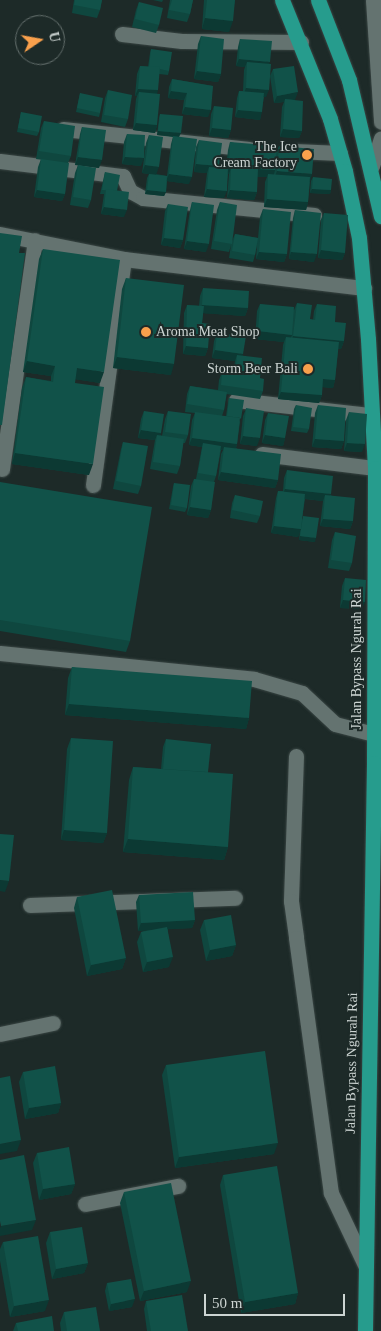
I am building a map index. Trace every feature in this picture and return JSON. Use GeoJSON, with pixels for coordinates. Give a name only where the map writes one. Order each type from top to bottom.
{"type":"FeatureCollection","features":[{"type":"Feature","properties":{"kind":"highway","name":"Jalan Bypass Ngurah Rai"},"geometry":{"type":"LineString","coordinates":[[282,0],[301,42],[340,153],[355,219],[364,288],[372,416],[374,468],[375,967],[365,1266],[365,1331]]}},
{"type":"Feature","properties":{"kind":"highway"},"geometry":{"type":"LineString","coordinates":[[318,0],[349,80],[372,166],[381,216]]}},
{"type":"Feature","properties":{"kind":"street"},"geometry":{"type":"LineString","coordinates":[[373,0],[381,122]]}},
{"type":"Feature","properties":{"kind":"street"},"geometry":{"type":"LineString","coordinates":[[122,34],[182,41],[301,42]]}},
{"type":"Feature","properties":{"kind":"street"},"geometry":{"type":"LineString","coordinates":[[63,129],[272,151],[340,153]]}},
{"type":"Feature","properties":{"kind":"street"},"geometry":{"type":"LineString","coordinates":[[372,166],[381,138]]}},
{"type":"Feature","properties":{"kind":"street"},"geometry":{"type":"LineString","coordinates":[[0,161],[123,176],[130,191],[143,198],[355,219]]}},
{"type":"Feature","properties":{"kind":"street"},"geometry":{"type":"LineString","coordinates":[[0,234],[124,259],[364,288]]}},
{"type":"Feature","properties":{"kind":"street"},"geometry":{"type":"LineString","coordinates":[[2,470],[35,240]]}},
{"type":"Feature","properties":{"kind":"street"},"geometry":{"type":"LineString","coordinates":[[93,485],[124,259]]}},
{"type":"Feature","properties":{"kind":"street"},"geometry":{"type":"LineString","coordinates":[[236,400],[372,416]]}},
{"type":"Feature","properties":{"kind":"street"},"geometry":{"type":"LineString","coordinates":[[252,452],[374,468]]}},
{"type":"Feature","properties":{"kind":"street"},"geometry":{"type":"LineString","coordinates":[[0,653],[254,679],[302,693],[335,724],[374,734]]}},
{"type":"Feature","properties":{"kind":"street"},"geometry":{"type":"LineString","coordinates":[[296,756],[291,901],[296,938],[331,1193],[365,1266]]}},
{"type":"Feature","properties":{"kind":"street"},"geometry":{"type":"LineString","coordinates":[[30,905],[235,898]]}},
{"type":"Feature","properties":{"kind":"street"},"geometry":{"type":"LineString","coordinates":[[0,1034],[53,1023]]}},
{"type":"Feature","properties":{"kind":"street"},"geometry":{"type":"LineString","coordinates":[[85,1204],[178,1186]]}},
{"type":"Feature","properties":{"kind":"building"},"geometry":{"type":"Polygon","coordinates":[[[75,0],[102,0],[100,10],[74,5],[75,0]]]}},
{"type":"Feature","properties":{"kind":"building"},"geometry":{"type":"Polygon","coordinates":[[[172,0],[193,0],[190,14],[169,10],[172,0]]]}},
{"type":"Feature","properties":{"kind":"building"},"geometry":{"type":"Polygon","coordinates":[[[207,0],[235,0],[233,21],[205,18],[207,0]]]}},
{"type":"Feature","properties":{"kind":"building"},"geometry":{"type":"Polygon","coordinates":[[[139,2],[163,8],[159,25],[135,19],[139,2]]]}},
{"type":"Feature","properties":{"kind":"building"},"geometry":{"type":"Polygon","coordinates":[[[201,36],[224,39],[221,74],[197,71],[201,36]]]}},
{"type":"Feature","properties":{"kind":"building"},"geometry":{"type":"Polygon","coordinates":[[[240,39],[272,41],[270,62],[239,59],[240,39]]]}},
{"type":"Feature","properties":{"kind":"building"},"geometry":{"type":"Polygon","coordinates":[[[151,49],[172,52],[169,71],[160,69],[160,67],[149,67],[151,49]]]}},
{"type":"Feature","properties":{"kind":"building"},"geometry":{"type":"Polygon","coordinates":[[[247,62],[271,64],[269,90],[246,88],[247,62]]]}},
{"type":"Feature","properties":{"kind":"building"},"geometry":{"type":"Polygon","coordinates":[[[140,66],[160,67],[158,90],[138,89],[140,66]]]}},
{"type":"Feature","properties":{"kind":"building"},"geometry":{"type":"Polygon","coordinates":[[[294,66],[298,92],[277,96],[273,69],[294,66]]]}},
{"type":"Feature","properties":{"kind":"building"},"geometry":{"type":"Polygon","coordinates":[[[172,79],[213,86],[211,110],[185,107],[187,93],[171,91],[172,79]]]}},
{"type":"Feature","properties":{"kind":"building"},"geometry":{"type":"Polygon","coordinates":[[[108,90],[132,95],[128,119],[104,115],[108,90]]]}},
{"type":"Feature","properties":{"kind":"building"},"geometry":{"type":"Polygon","coordinates":[[[239,91],[264,93],[262,112],[238,110],[239,91]]]}},
{"type":"Feature","properties":{"kind":"building"},"geometry":{"type":"Polygon","coordinates":[[[139,92],[160,94],[157,125],[136,123],[139,92]]]}},
{"type":"Feature","properties":{"kind":"building"},"geometry":{"type":"Polygon","coordinates":[[[80,93],[103,98],[100,113],[77,108],[80,93]]]}},
{"type":"Feature","properties":{"kind":"building"},"geometry":{"type":"Polygon","coordinates":[[[285,99],[303,101],[302,131],[283,129],[285,99]]]}},
{"type":"Feature","properties":{"kind":"building"},"geometry":{"type":"Polygon","coordinates":[[[214,106],[233,108],[231,130],[212,128],[214,106]]]}},
{"type":"Feature","properties":{"kind":"building"},"geometry":{"type":"Polygon","coordinates":[[[21,112],[42,116],[39,132],[18,128],[21,112]]]}},
{"type":"Feature","properties":{"kind":"building"},"geometry":{"type":"Polygon","coordinates":[[[160,114],[183,116],[181,133],[158,131],[160,114]]]}},
{"type":"Feature","properties":{"kind":"building"},"geometry":{"type":"Polygon","coordinates":[[[44,121],[75,126],[71,156],[39,151],[44,121]]]}},
{"type":"Feature","properties":{"kind":"building"},"geometry":{"type":"Polygon","coordinates":[[[82,127],[106,130],[102,160],[78,157],[82,127]]]}},
{"type":"Feature","properties":{"kind":"building"},"geometry":{"type":"Polygon","coordinates":[[[127,134],[145,135],[144,158],[125,157],[127,134]]]}},
{"type":"Feature","properties":{"kind":"building"},"geometry":{"type":"Polygon","coordinates":[[[149,135],[163,137],[159,167],[145,165],[149,135]]]}},
{"type":"Feature","properties":{"kind":"building"},"geometry":{"type":"Polygon","coordinates":[[[173,136],[197,139],[192,177],[169,174],[173,136]]]}},
{"type":"Feature","properties":{"kind":"building"},"geometry":{"type":"Polygon","coordinates":[[[199,140],[222,143],[219,166],[196,164],[199,140]]]}},
{"type":"Feature","properties":{"kind":"building"},"geometry":{"type":"Polygon","coordinates":[[[230,142],[277,146],[275,170],[258,169],[257,192],[230,190],[231,168],[245,168],[229,166],[230,142]]]}},
{"type":"Feature","properties":{"kind":"building"},"geometry":{"type":"Polygon","coordinates":[[[279,146],[314,149],[312,174],[277,171],[279,146]]]}},
{"type":"Feature","properties":{"kind":"building"},"geometry":{"type":"Polygon","coordinates":[[[41,159],[69,163],[65,194],[37,190],[41,159]]]}},
{"type":"Feature","properties":{"kind":"building"},"geometry":{"type":"Polygon","coordinates":[[[78,165],[96,168],[91,200],[73,197],[78,165]]]}},
{"type":"Feature","properties":{"kind":"building"},"geometry":{"type":"Polygon","coordinates":[[[209,167],[228,168],[227,191],[207,189],[209,167]]]}},
{"type":"Feature","properties":{"kind":"building"},"geometry":{"type":"Polygon","coordinates":[[[105,172],[120,175],[117,191],[102,190],[105,172]]]}},
{"type":"Feature","properties":{"kind":"building"},"geometry":{"type":"Polygon","coordinates":[[[149,174],[167,176],[166,192],[147,190],[149,174]]]}},
{"type":"Feature","properties":{"kind":"building"},"geometry":{"type":"Polygon","coordinates":[[[268,174],[310,177],[308,202],[267,199],[268,174]]]}},
{"type":"Feature","properties":{"kind":"building"},"geometry":{"type":"Polygon","coordinates":[[[313,177],[332,179],[331,190],[312,189],[313,177]]]}},
{"type":"Feature","properties":{"kind":"building"},"geometry":{"type":"Polygon","coordinates":[[[106,189],[129,192],[127,210],[104,207],[106,189]]]}},
{"type":"Feature","properties":{"kind":"building"},"geometry":{"type":"Polygon","coordinates":[[[192,202],[214,205],[209,244],[187,241],[192,202]]]}},
{"type":"Feature","properties":{"kind":"building"},"geometry":{"type":"Polygon","coordinates":[[[220,202],[237,205],[232,244],[214,241],[220,202]]]}},
{"type":"Feature","properties":{"kind":"building"},"geometry":{"type":"Polygon","coordinates":[[[168,204],[188,207],[183,240],[164,238],[168,204]]]}},
{"type":"Feature","properties":{"kind":"building"},"geometry":{"type":"Polygon","coordinates":[[[263,209],[291,212],[287,254],[259,252],[263,209]]]}},
{"type":"Feature","properties":{"kind":"building"},"geometry":{"type":"Polygon","coordinates":[[[295,210],[321,213],[317,254],[291,252],[295,210]]]}},
{"type":"Feature","properties":{"kind":"building"},"geometry":{"type":"Polygon","coordinates":[[[324,213],[348,215],[345,253],[321,250],[324,213]]]}},
{"type":"Feature","properties":{"kind":"building"},"geometry":{"type":"Polygon","coordinates":[[[0,233],[22,236],[19,253],[25,253],[2,425],[0,425],[0,233]]]}},
{"type":"Feature","properties":{"kind":"building"},"geometry":{"type":"Polygon","coordinates":[[[235,234],[258,238],[255,255],[232,251],[235,234]]]}},
{"type":"Feature","properties":{"kind":"building"},"geometry":{"type":"Polygon","coordinates":[[[43,249],[120,260],[104,372],[77,368],[75,383],[104,387],[93,464],[15,453],[26,377],[53,382],[55,366],[27,361],[43,249]]]}},
{"type":"Feature","properties":{"kind":"building","name":"Aroma Meat Shop"},"geometry":{"type":"Polygon","coordinates":[[[126,278],[184,285],[174,364],[117,357],[126,278]]]}},
{"type":"Feature","properties":{"kind":"building"},"geometry":{"type":"Polygon","coordinates":[[[203,288],[249,291],[248,308],[202,305],[203,288]]]}},
{"type":"Feature","properties":{"kind":"building"},"geometry":{"type":"Polygon","coordinates":[[[297,303],[312,305],[310,319],[315,320],[317,304],[336,306],[335,322],[346,323],[344,341],[293,336],[297,303]]]}},
{"type":"Feature","properties":{"kind":"building"},"geometry":{"type":"Polygon","coordinates":[[[260,304],[294,307],[292,335],[258,331],[260,304]]]}},
{"type":"Feature","properties":{"kind":"building"},"geometry":{"type":"Polygon","coordinates":[[[187,305],[204,306],[202,323],[210,324],[208,348],[186,346],[187,305]]]}},
{"type":"Feature","properties":{"kind":"building"},"geometry":{"type":"Polygon","coordinates":[[[217,333],[246,336],[243,354],[215,350],[217,333]]]}},
{"type":"Feature","properties":{"kind":"building","name":"Storm Beer Bali"},"geometry":{"type":"Polygon","coordinates":[[[286,337],[339,342],[335,380],[323,379],[322,395],[281,392],[286,337]]]}},
{"type":"Feature","properties":{"kind":"building"},"geometry":{"type":"Polygon","coordinates":[[[237,355],[262,358],[260,378],[264,379],[263,391],[221,385],[222,372],[235,374],[237,355]]]}},
{"type":"Feature","properties":{"kind":"building"},"geometry":{"type":"Polygon","coordinates":[[[190,386],[227,392],[224,410],[187,404],[190,386]]]}},
{"type":"Feature","properties":{"kind":"building"},"geometry":{"type":"Polygon","coordinates":[[[229,398],[244,400],[241,419],[227,416],[229,398]]]}},
{"type":"Feature","properties":{"kind":"building"},"geometry":{"type":"Polygon","coordinates":[[[296,405],[312,408],[309,429],[293,427],[296,405]]]}},
{"type":"Feature","properties":{"kind":"building"},"geometry":{"type":"Polygon","coordinates":[[[318,405],[346,408],[344,441],[315,439],[318,405]]]}},
{"type":"Feature","properties":{"kind":"building"},"geometry":{"type":"Polygon","coordinates":[[[246,408],[264,411],[260,438],[243,436],[246,408]]]}},
{"type":"Feature","properties":{"kind":"building"},"geometry":{"type":"Polygon","coordinates":[[[144,411],[164,414],[161,433],[141,430],[144,411]]]}},
{"type":"Feature","properties":{"kind":"building"},"geometry":{"type":"Polygon","coordinates":[[[168,411],[191,414],[188,435],[165,432],[168,411]]]}},
{"type":"Feature","properties":{"kind":"building"},"geometry":{"type":"Polygon","coordinates":[[[195,412],[240,418],[237,444],[192,438],[195,412]]]}},
{"type":"Feature","properties":{"kind":"building"},"geometry":{"type":"Polygon","coordinates":[[[349,412],[367,414],[365,444],[347,443],[349,412]]]}},
{"type":"Feature","properties":{"kind":"building"},"geometry":{"type":"Polygon","coordinates":[[[268,413],[289,416],[285,438],[265,435],[268,413]]]}},
{"type":"Feature","properties":{"kind":"building"},"geometry":{"type":"Polygon","coordinates":[[[157,435],[184,439],[180,466],[153,462],[157,435]]]}},
{"type":"Feature","properties":{"kind":"building"},"geometry":{"type":"Polygon","coordinates":[[[123,442],[148,446],[141,486],[116,481],[123,442]]]}},
{"type":"Feature","properties":{"kind":"building"},"geometry":{"type":"Polygon","coordinates":[[[203,443],[221,446],[216,476],[198,473],[203,443]]]}},
{"type":"Feature","properties":{"kind":"building"},"geometry":{"type":"Polygon","coordinates":[[[224,447],[281,454],[278,480],[221,472],[224,447]]]}},
{"type":"Feature","properties":{"kind":"building"},"geometry":{"type":"Polygon","coordinates":[[[287,470],[333,476],[331,494],[285,489],[287,470]]]}},
{"type":"Feature","properties":{"kind":"building"},"geometry":{"type":"Polygon","coordinates":[[[194,479],[215,482],[211,510],[190,507],[194,479]]]}},
{"type":"Feature","properties":{"kind":"building"},"geometry":{"type":"Polygon","coordinates":[[[0,482],[152,507],[130,641],[0,620],[0,482]]]}},
{"type":"Feature","properties":{"kind":"building"},"geometry":{"type":"Polygon","coordinates":[[[174,483],[190,485],[187,508],[171,505],[174,483]]]}},
{"type":"Feature","properties":{"kind":"building"},"geometry":{"type":"Polygon","coordinates":[[[278,491],[305,494],[301,529],[274,526],[278,491]]]}},
{"type":"Feature","properties":{"kind":"building"},"geometry":{"type":"Polygon","coordinates":[[[235,495],[263,501],[260,516],[232,510],[235,495]]]}},
{"type":"Feature","properties":{"kind":"building"},"geometry":{"type":"Polygon","coordinates":[[[325,495],[355,498],[353,521],[323,519],[325,495]]]}},
{"type":"Feature","properties":{"kind":"building"},"geometry":{"type":"Polygon","coordinates":[[[303,516],[319,518],[316,538],[300,536],[303,516]]]}},
{"type":"Feature","properties":{"kind":"building"},"geometry":{"type":"Polygon","coordinates":[[[335,532],[356,536],[352,563],[331,560],[335,532]]]}},
{"type":"Feature","properties":{"kind":"building"},"geometry":{"type":"Polygon","coordinates":[[[345,578],[366,580],[365,602],[343,600],[345,578]]]}},
{"type":"Feature","properties":{"kind":"building"},"geometry":{"type":"Polygon","coordinates":[[[72,667],[252,681],[249,718],[69,704],[72,667]]]}},
{"type":"Feature","properties":{"kind":"building"},"geometry":{"type":"Polygon","coordinates":[[[71,738],[113,741],[107,833],[64,830],[71,738]]]}},
{"type":"Feature","properties":{"kind":"building"},"geometry":{"type":"Polygon","coordinates":[[[166,739],[211,744],[208,772],[163,769],[166,739]]]}},
{"type":"Feature","properties":{"kind":"building"},"geometry":{"type":"Polygon","coordinates":[[[133,767],[233,774],[228,847],[128,839],[133,767]]]}},
{"type":"Feature","properties":{"kind":"building"},"geometry":{"type":"Polygon","coordinates":[[[0,834],[14,835],[9,881],[0,880],[0,834]]]}},
{"type":"Feature","properties":{"kind":"building"},"geometry":{"type":"Polygon","coordinates":[[[112,890],[126,958],[91,965],[77,897],[112,890]]]}},
{"type":"Feature","properties":{"kind":"building"},"geometry":{"type":"Polygon","coordinates":[[[193,892],[195,920],[141,923],[139,895],[193,892]]]}},
{"type":"Feature","properties":{"kind":"building"},"geometry":{"type":"Polygon","coordinates":[[[231,915],[236,945],[210,950],[204,920],[231,915]]]}},
{"type":"Feature","properties":{"kind":"building"},"geometry":{"type":"Polygon","coordinates":[[[167,927],[173,957],[147,962],[141,932],[167,927]]]}},
{"type":"Feature","properties":{"kind":"building"},"geometry":{"type":"Polygon","coordinates":[[[265,1051],[278,1143],[179,1157],[166,1065],[265,1051]]]}},
{"type":"Feature","properties":{"kind":"building"},"geometry":{"type":"Polygon","coordinates":[[[55,1066],[61,1103],[29,1108],[23,1072],[55,1066]]]}},
{"type":"Feature","properties":{"kind":"building"},"geometry":{"type":"Polygon","coordinates":[[[10,1076],[21,1140],[0,1144],[0,1078],[10,1076]]]}},
{"type":"Feature","properties":{"kind":"building"},"geometry":{"type":"Polygon","coordinates":[[[69,1147],[75,1184],[43,1189],[37,1153],[69,1147]]]}},
{"type":"Feature","properties":{"kind":"building"},"geometry":{"type":"Polygon","coordinates":[[[24,1155],[36,1220],[1,1226],[0,1160],[24,1155]]]}},
{"type":"Feature","properties":{"kind":"building"},"geometry":{"type":"Polygon","coordinates":[[[277,1166],[298,1293],[245,1302],[223,1175],[277,1166]]]}},
{"type":"Feature","properties":{"kind":"building"},"geometry":{"type":"Polygon","coordinates":[[[171,1183],[191,1281],[144,1291],[124,1192],[171,1183]]]}},
{"type":"Feature","properties":{"kind":"building"},"geometry":{"type":"Polygon","coordinates":[[[82,1227],[88,1263],[56,1269],[50,1232],[82,1227]]]}},
{"type":"Feature","properties":{"kind":"building"},"geometry":{"type":"Polygon","coordinates":[[[38,1236],[49,1300],[14,1306],[3,1242],[38,1236]]]}},
{"type":"Feature","properties":{"kind":"building"},"geometry":{"type":"Polygon","coordinates":[[[131,1279],[135,1299],[111,1304],[107,1283],[131,1279]]]}},
{"type":"Feature","properties":{"kind":"building"},"geometry":{"type":"Polygon","coordinates":[[[182,1295],[188,1331],[151,1331],[146,1301],[182,1295]]]}},
{"type":"Feature","properties":{"kind":"building"},"geometry":{"type":"Polygon","coordinates":[[[96,1307],[100,1331],[67,1331],[64,1312],[96,1307]]]}},
{"type":"Feature","properties":{"kind":"building"},"geometry":{"type":"Polygon","coordinates":[[[52,1316],[54,1331],[18,1331],[16,1323],[52,1316]]]}},
{"type":"Feature","properties":{"kind":"place","name":"The Ice Cream Factory"},"geometry":{"type":"Point","coordinates":[307,155]}},
{"type":"Feature","properties":{"kind":"place","name":"Aroma Meat Shop"},"geometry":{"type":"Point","coordinates":[146,332]}},
{"type":"Feature","properties":{"kind":"place","name":"Storm Beer Bali"},"geometry":{"type":"Point","coordinates":[308,369]}}]}
